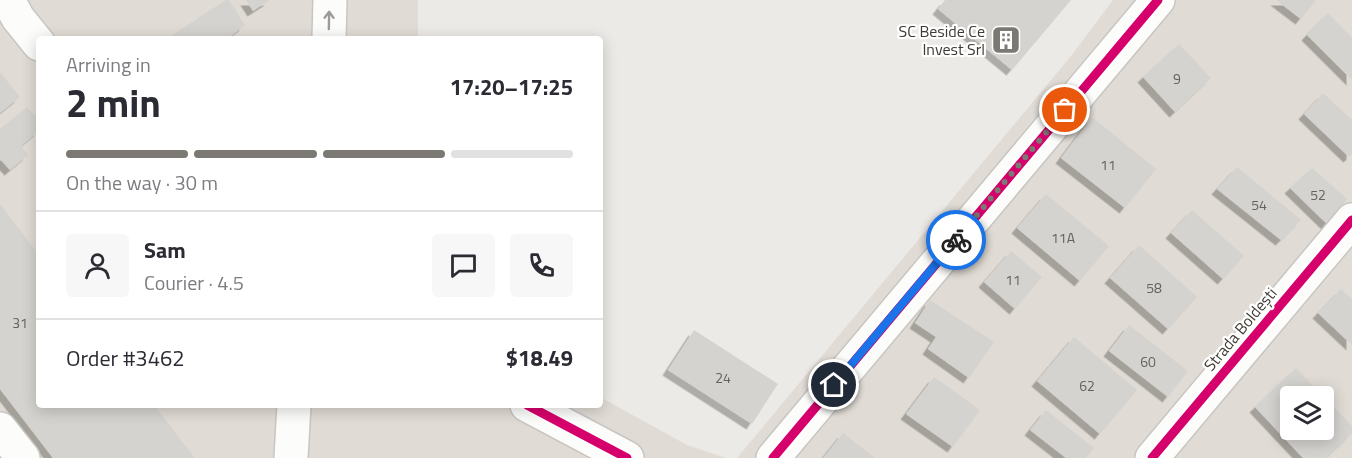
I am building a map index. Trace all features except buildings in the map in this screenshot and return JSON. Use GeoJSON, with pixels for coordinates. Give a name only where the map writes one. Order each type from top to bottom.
{"type":"FeatureCollection","features":[{"type":"Feature","properties":{"kind":"street"},"geometry":{"type":"LineString","coordinates":[[329,36],[330,0]]}},
{"type":"Feature","properties":{"kind":"street"},"geometry":{"type":"LineString","coordinates":[[773,458],[1158,0]]}},
{"type":"Feature","properties":{"kind":"street"},"geometry":{"type":"LineString","coordinates":[[9,16],[36,41]]}},
{"type":"Feature","properties":{"kind":"street","name":"Strada Boldești"},"geometry":{"type":"LineString","coordinates":[[1152,458],[1352,220]]}},
{"type":"Feature","properties":{"kind":"street"},"geometry":{"type":"LineString","coordinates":[[291,458],[294,408]]}},
{"type":"Feature","properties":{"kind":"street"},"geometry":{"type":"LineString","coordinates":[[533,408],[627,458]]}},
{"type":"Feature","properties":{"kind":"street"},"geometry":{"type":"LineString","coordinates":[[0,429],[23,458]]}},
{"type":"Feature","properties":{"kind":"shaded area"},"geometry":{"type":"Polygon","coordinates":[[[0,0],[418,0],[418,36],[36,36],[36,408],[603,408],[603,399],[687,445],[726,458],[0,458],[0,0]]]}},
{"type":"Feature","properties":{"kind":"shaded area"},"geometry":{"type":"Polygon","coordinates":[[[1113,0],[1352,0],[1352,458],[737,458],[1071,56],[1113,0]]]}},
{"type":"Feature","properties":{"kind":"cycle path"},"geometry":{"type":"LineString","coordinates":[[773,458],[1158,0]]}},
{"type":"Feature","properties":{"kind":"cycle path"},"geometry":{"type":"LineString","coordinates":[[1152,458],[1352,220]]}},
{"type":"Feature","properties":{"kind":"cycle path"},"geometry":{"type":"LineString","coordinates":[[533,408],[627,458]]}},
{"type":"Feature","properties":{"kind":"way so far"},"geometry":{"type":"LineString","coordinates":[[956,240],[1065,110]]}},
{"type":"Feature","properties":{"kind":"place","name":"SC Beside Ce Invest Srl"},"geometry":{"type":"Point","coordinates":[1006,40]}},
{"type":"Feature","properties":{"kind":"route"},"geometry":{"type":"LineString","coordinates":[[834,385],[956,240]]}}]}
